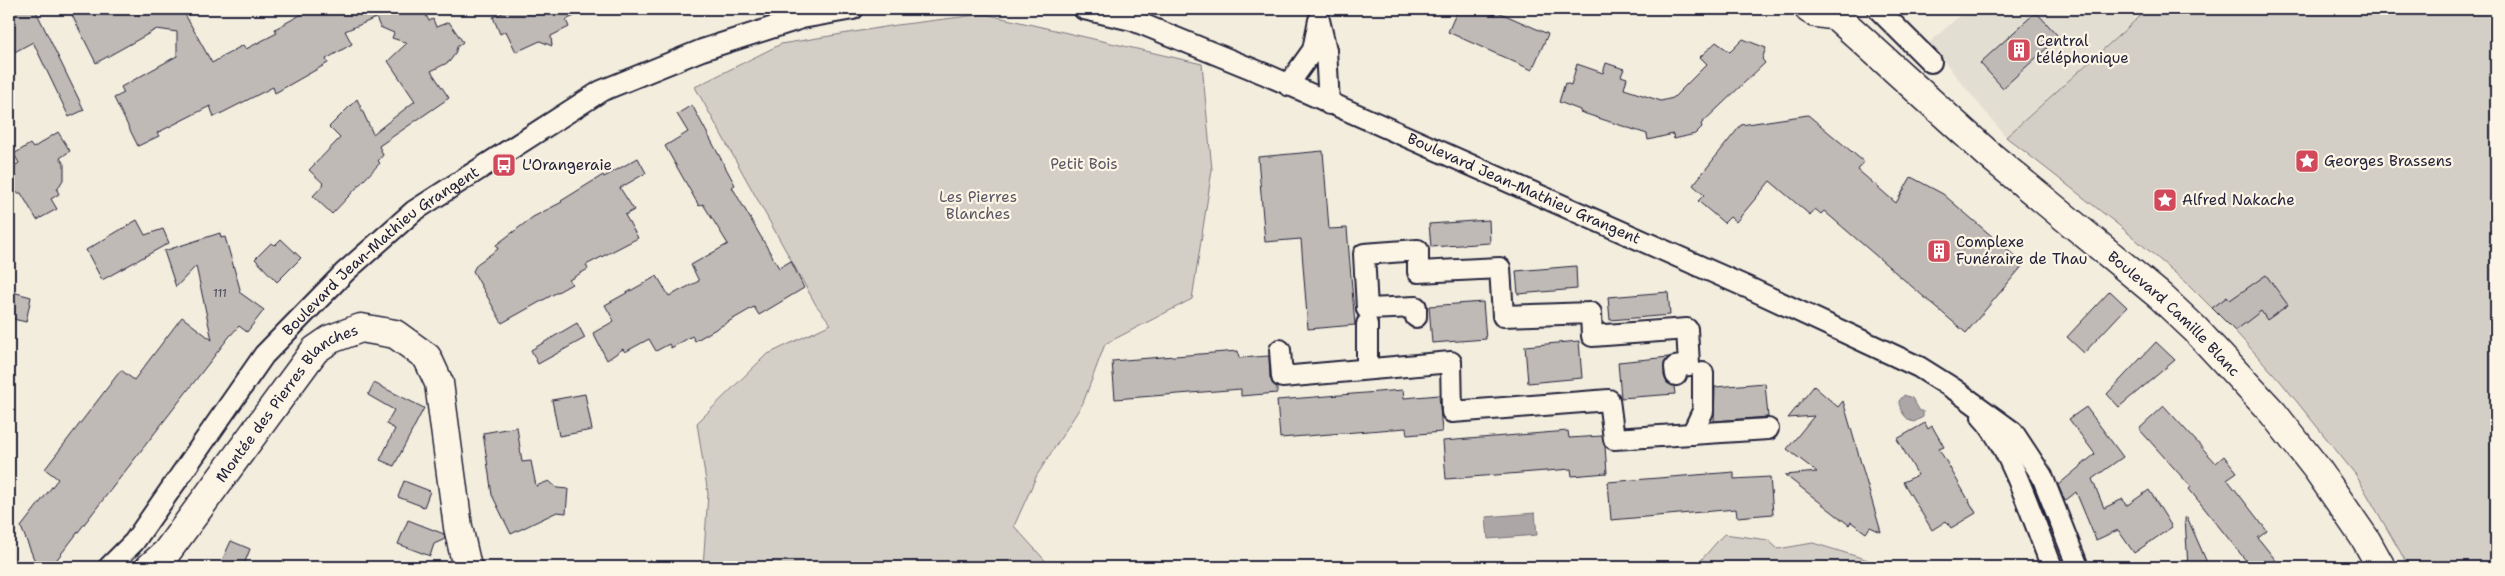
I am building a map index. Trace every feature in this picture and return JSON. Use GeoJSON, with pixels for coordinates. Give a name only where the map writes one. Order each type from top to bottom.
{"type":"FeatureCollection","features":[{"type":"Feature","properties":{"kind":"main road","name":"Boulevard Camille Blanc"},"geometry":{"type":"LineString","coordinates":[[1809,9],[1816,13],[1834,12],[1987,153],[2160,296],[2195,329],[2273,413],[2317,469],[2366,540],[2381,567]]}},
{"type":"Feature","properties":{"kind":"main road","name":"Montée des Pierres Blanches"},"geometry":{"type":"LineString","coordinates":[[150,567],[166,553],[315,350],[331,339],[361,328],[395,334],[427,357],[439,383],[458,526],[467,567]]}},
{"type":"Feature","properties":{"kind":"street","name":"Boulevard Jean-Mathieu Grangent"},"geometry":{"type":"LineString","coordinates":[[109,567],[134,542],[264,355],[345,272],[414,211],[601,91],[702,50],[802,18],[853,9]]}},
{"type":"Feature","properties":{"kind":"street","name":"Boulevard Jean-Mathieu Grangent"},"geometry":{"type":"LineString","coordinates":[[1084,9],[1132,20],[1288,85],[1749,288],[1919,367],[1954,389],[2013,432],[2042,476],[2078,567]]}},
{"type":"Feature","properties":{"kind":"street"},"geometry":{"type":"LineString","coordinates":[[1878,9],[1931,62]]}},
{"type":"Feature","properties":{"kind":"street"},"geometry":{"type":"LineString","coordinates":[[1288,85],[1313,50],[1314,14]]}},
{"type":"Feature","properties":{"kind":"street"},"geometry":{"type":"LineString","coordinates":[[1314,14],[1326,50],[1329,104]]}},
{"type":"Feature","properties":{"kind":"street"},"geometry":{"type":"LineString","coordinates":[[1416,317],[1416,307],[1367,309],[1364,254],[1418,250],[1418,272],[1500,268],[1503,316],[1591,313],[1592,336],[1687,329],[1689,365],[1675,367],[1676,375]]}},
{"type":"Feature","properties":{"kind":"street"},"geometry":{"type":"LineString","coordinates":[[1367,324],[1367,369]]}},
{"type":"Feature","properties":{"kind":"street"},"geometry":{"type":"LineString","coordinates":[[1280,350],[1282,377],[1451,362],[1452,412],[1609,400],[1614,439],[1768,429]]}},
{"type":"Feature","properties":{"kind":"street"},"geometry":{"type":"LineString","coordinates":[[1692,434],[1703,411],[1703,373]]}},
{"type":"Feature","properties":{"kind":"street","name":"Boulevard Jean-Mathieu Grangent"},"geometry":{"type":"LineString","coordinates":[[1954,389],[1993,428],[2010,462],[2052,567]]}},
{"type":"Feature","properties":{"kind":"shaded area"},"geometry":{"type":"Polygon","coordinates":[[[1967,9],[2126,9],[2136,19],[2006,137],[1929,43],[1967,9]]]}},
{"type":"Feature","properties":{"kind":"shaded area"},"geometry":{"type":"Polygon","coordinates":[[[1904,395],[1912,398],[1920,411],[1923,411],[1923,417],[1914,422],[1906,417],[1899,404],[1904,395]]]}},
{"type":"Feature","properties":{"kind":"shaded area"},"geometry":{"type":"Polygon","coordinates":[[[1535,513],[1537,535],[1488,539],[1486,517],[1535,513]]]}},
{"type":"Feature","properties":{"kind":"green space"},"geometry":{"type":"Polygon","coordinates":[[[2148,9],[2496,9],[2496,567],[2409,567],[2356,475],[2281,382],[2235,331],[2187,283],[2121,227],[2006,137],[2148,9]]]}},
{"type":"Feature","properties":{"kind":"green space","name":"Les Pierres Blanches"},"geometry":{"type":"Polygon","coordinates":[[[985,14],[1202,64],[1212,170],[1192,299],[1105,344],[1083,403],[1037,475],[1014,526],[1051,567],[703,567],[708,494],[697,423],[766,355],[831,324],[816,305],[695,87],[781,44],[897,25],[985,14]]]}},
{"type":"Feature","properties":{"kind":"green space"},"geometry":{"type":"Polygon","coordinates":[[[1724,534],[1768,540],[1778,549],[1813,543],[1891,567],[1695,567],[1724,534]]]}},
{"type":"Feature","properties":{"kind":"building"},"geometry":{"type":"Polygon","coordinates":[[[9,9],[35,9],[84,110],[69,117],[33,42],[9,55],[9,9]]]}},
{"type":"Feature","properties":{"kind":"building"},"geometry":{"type":"Polygon","coordinates":[[[84,9],[136,9],[139,16],[155,9],[182,9],[212,63],[243,45],[246,49],[277,33],[275,29],[311,9],[423,9],[429,21],[433,19],[436,27],[449,22],[463,42],[457,47],[455,54],[449,62],[431,71],[449,98],[379,146],[383,155],[378,161],[380,163],[332,214],[313,196],[324,184],[309,170],[340,138],[329,127],[357,99],[373,134],[415,101],[388,61],[407,43],[392,38],[394,33],[380,27],[376,18],[345,31],[352,44],[326,59],[328,63],[275,93],[273,87],[214,117],[210,106],[157,133],[159,136],[138,146],[114,98],[124,93],[121,87],[177,56],[177,32],[157,29],[96,63],[72,15],[84,9]]]}},
{"type":"Feature","properties":{"kind":"building"},"geometry":{"type":"Polygon","coordinates":[[[511,9],[588,9],[566,20],[569,27],[551,36],[552,46],[540,41],[516,52],[506,31],[500,34],[493,17],[511,9]]]}},
{"type":"Feature","properties":{"kind":"building"},"geometry":{"type":"Polygon","coordinates":[[[1458,9],[1480,9],[1495,15],[1496,11],[1548,34],[1532,70],[1448,32],[1458,9]]]}},
{"type":"Feature","properties":{"kind":"building","name":"Central téléphonique"},"geometry":{"type":"Polygon","coordinates":[[[2036,12],[2059,37],[2003,88],[1980,63],[2036,12]]]}},
{"type":"Feature","properties":{"kind":"building"},"geometry":{"type":"Polygon","coordinates":[[[1743,39],[1766,48],[1762,59],[1765,63],[1701,124],[1702,127],[1695,134],[1674,139],[1673,134],[1648,140],[1647,134],[1580,112],[1580,110],[1559,102],[1565,83],[1571,85],[1577,64],[1603,73],[1606,63],[1624,69],[1621,76],[1627,78],[1624,89],[1661,101],[1673,98],[1707,64],[1700,57],[1716,42],[1730,52],[1743,39]]]}},
{"type":"Feature","properties":{"kind":"building"},"geometry":{"type":"Polygon","coordinates":[[[692,105],[735,185],[732,187],[779,268],[791,261],[804,288],[759,315],[754,307],[695,341],[692,336],[671,348],[669,344],[656,351],[649,339],[625,352],[623,349],[607,360],[593,333],[614,321],[605,305],[657,276],[669,296],[699,281],[691,265],[728,244],[703,204],[699,206],[665,146],[688,132],[677,114],[692,105]]]}},
{"type":"Feature","properties":{"kind":"building"},"geometry":{"type":"Polygon","coordinates":[[[1808,115],[1864,162],[1858,170],[1896,203],[1911,177],[1943,194],[2024,264],[1966,333],[1824,211],[1821,214],[1815,209],[1810,215],[1770,181],[1736,222],[1730,217],[1724,223],[1698,201],[1704,195],[1693,185],[1741,125],[1808,115]]]}},
{"type":"Feature","properties":{"kind":"building"},"geometry":{"type":"Polygon","coordinates":[[[58,132],[70,151],[60,158],[64,164],[64,178],[57,190],[59,194],[51,199],[57,209],[37,220],[21,193],[16,193],[10,182],[16,178],[11,168],[19,163],[14,154],[30,144],[33,148],[58,132]]]}},
{"type":"Feature","properties":{"kind":"building"},"geometry":{"type":"Polygon","coordinates":[[[1323,151],[1329,229],[1347,228],[1355,325],[1308,329],[1301,239],[1265,242],[1258,157],[1323,151]]]}},
{"type":"Feature","properties":{"kind":"building"},"geometry":{"type":"Polygon","coordinates":[[[638,158],[646,173],[620,188],[634,210],[625,215],[638,238],[586,265],[588,269],[569,280],[572,284],[502,323],[473,271],[477,264],[498,249],[496,245],[533,217],[562,202],[603,175],[604,177],[638,158]]]}},
{"type":"Feature","properties":{"kind":"building"},"geometry":{"type":"Polygon","coordinates":[[[137,220],[145,235],[163,229],[169,243],[102,280],[86,250],[137,220]]]}},
{"type":"Feature","properties":{"kind":"building"},"geometry":{"type":"Polygon","coordinates":[[[1489,220],[1490,243],[1431,247],[1429,224],[1489,220]]]}},
{"type":"Feature","properties":{"kind":"building"},"geometry":{"type":"Polygon","coordinates":[[[220,233],[221,238],[225,237],[240,289],[239,292],[264,310],[247,332],[239,326],[229,337],[51,567],[36,564],[21,527],[58,479],[45,469],[121,370],[134,380],[182,317],[212,340],[196,266],[176,287],[164,251],[220,233]]]}},
{"type":"Feature","properties":{"kind":"building"},"geometry":{"type":"Polygon","coordinates":[[[281,239],[301,258],[277,282],[255,259],[271,243],[275,245],[281,239]]]}},
{"type":"Feature","properties":{"kind":"building"},"geometry":{"type":"Polygon","coordinates":[[[1576,266],[1577,289],[1518,294],[1516,271],[1576,266]]]}},
{"type":"Feature","properties":{"kind":"building"},"geometry":{"type":"Polygon","coordinates":[[[2266,275],[2288,305],[2267,320],[2261,311],[2235,331],[2212,308],[2227,297],[2230,300],[2266,275]]]}},
{"type":"Feature","properties":{"kind":"building"},"geometry":{"type":"Polygon","coordinates":[[[9,291],[31,297],[26,322],[9,318],[9,291]]]}},
{"type":"Feature","properties":{"kind":"building"},"geometry":{"type":"Polygon","coordinates":[[[2110,291],[2127,307],[2084,353],[2067,337],[2110,291]]]}},
{"type":"Feature","properties":{"kind":"building"},"geometry":{"type":"Polygon","coordinates":[[[1668,292],[1670,315],[1610,320],[1608,297],[1668,292]]]}},
{"type":"Feature","properties":{"kind":"building"},"geometry":{"type":"Polygon","coordinates":[[[1483,302],[1486,339],[1432,343],[1429,306],[1483,302]]]}},
{"type":"Feature","properties":{"kind":"building"},"geometry":{"type":"Polygon","coordinates":[[[577,323],[585,338],[538,364],[531,350],[577,323]]]}},
{"type":"Feature","properties":{"kind":"building"},"geometry":{"type":"Polygon","coordinates":[[[1579,341],[1582,378],[1528,383],[1525,346],[1579,341]]]}},
{"type":"Feature","properties":{"kind":"building"},"geometry":{"type":"Polygon","coordinates":[[[2156,342],[2175,360],[2119,407],[2107,394],[2156,342]]]}},
{"type":"Feature","properties":{"kind":"building"},"geometry":{"type":"Polygon","coordinates":[[[1238,351],[1239,358],[1269,356],[1270,378],[1277,388],[1277,393],[1241,396],[1241,389],[1115,399],[1112,361],[1238,351]]]}},
{"type":"Feature","properties":{"kind":"building"},"geometry":{"type":"Polygon","coordinates":[[[1669,357],[1664,363],[1664,376],[1667,383],[1674,386],[1675,394],[1621,398],[1618,362],[1669,357]]]}},
{"type":"Feature","properties":{"kind":"building"},"geometry":{"type":"Polygon","coordinates":[[[374,383],[424,408],[394,466],[380,460],[395,429],[386,424],[394,410],[368,395],[374,383]]]}},
{"type":"Feature","properties":{"kind":"building"},"geometry":{"type":"Polygon","coordinates":[[[1765,383],[1768,417],[1714,421],[1715,387],[1765,383]]]}},
{"type":"Feature","properties":{"kind":"building"},"geometry":{"type":"Polygon","coordinates":[[[1814,386],[1838,407],[1843,401],[1881,532],[1870,527],[1866,533],[1851,522],[1849,525],[1785,475],[1817,472],[1787,449],[1814,416],[1788,418],[1814,386]]]}},
{"type":"Feature","properties":{"kind":"building"},"geometry":{"type":"Polygon","coordinates":[[[1403,390],[1404,398],[1439,395],[1442,432],[1407,435],[1406,428],[1280,438],[1277,400],[1403,390]]]}},
{"type":"Feature","properties":{"kind":"building"},"geometry":{"type":"Polygon","coordinates":[[[585,394],[592,430],[559,436],[552,400],[585,394]]]}},
{"type":"Feature","properties":{"kind":"building"},"geometry":{"type":"Polygon","coordinates":[[[2164,406],[2216,463],[2224,456],[2237,472],[2227,479],[2267,531],[2258,538],[2281,567],[2251,567],[2189,489],[2191,487],[2139,429],[2164,406]]]}},
{"type":"Feature","properties":{"kind":"building"},"geometry":{"type":"Polygon","coordinates":[[[2086,407],[2123,457],[2092,479],[2104,508],[2123,499],[2126,506],[2149,490],[2172,527],[2134,553],[2118,530],[2096,540],[2076,492],[2065,501],[2058,485],[2095,454],[2069,419],[2086,407]]]}},
{"type":"Feature","properties":{"kind":"building"},"geometry":{"type":"Polygon","coordinates":[[[1925,423],[1928,429],[1932,426],[1944,447],[1939,449],[1976,513],[1951,528],[1946,521],[1932,530],[1903,482],[1918,475],[1897,439],[1925,423]]]}},
{"type":"Feature","properties":{"kind":"building"},"geometry":{"type":"Polygon","coordinates":[[[517,427],[522,462],[531,461],[536,486],[549,481],[557,488],[568,489],[566,513],[557,512],[511,534],[492,495],[483,433],[517,427]]]}},
{"type":"Feature","properties":{"kind":"building"},"geometry":{"type":"Polygon","coordinates":[[[1568,431],[1569,438],[1602,436],[1607,473],[1572,476],[1571,469],[1446,479],[1443,441],[1568,431]]]}},
{"type":"Feature","properties":{"kind":"building"},"geometry":{"type":"Polygon","coordinates":[[[1734,472],[1734,479],[1770,477],[1773,514],[1737,517],[1736,509],[1611,520],[1608,482],[1734,472]]]}},
{"type":"Feature","properties":{"kind":"building"},"geometry":{"type":"Polygon","coordinates":[[[404,481],[430,491],[424,507],[398,497],[404,481]]]}},
{"type":"Feature","properties":{"kind":"building"},"geometry":{"type":"Polygon","coordinates":[[[2187,517],[2209,567],[2188,567],[2185,518],[2187,517]]]}},
{"type":"Feature","properties":{"kind":"building"},"geometry":{"type":"Polygon","coordinates":[[[408,520],[444,534],[445,539],[434,544],[430,556],[398,544],[408,520]]]}},
{"type":"Feature","properties":{"kind":"building"},"geometry":{"type":"Polygon","coordinates":[[[231,541],[250,549],[243,567],[219,567],[231,541]]]}},
{"type":"Feature","properties":{"kind":"place","name":"Central téléphonique"},"geometry":{"type":"Point","coordinates":[2019,50]}},
{"type":"Feature","properties":{"kind":"place","name":"Georges Brassens"},"geometry":{"type":"Point","coordinates":[2307,161]}},
{"type":"Feature","properties":{"kind":"place","name":"L'Orangeraie"},"geometry":{"type":"Point","coordinates":[504,165]}},
{"type":"Feature","properties":{"kind":"place","name":"Alfred Nakache"},"geometry":{"type":"Point","coordinates":[2165,200]}},
{"type":"Feature","properties":{"kind":"place","name":"Complexe Funéraire de Thau"},"geometry":{"type":"Point","coordinates":[1939,251]}},
{"type":"Feature","properties":{"kind":"park label","name":"Petit Bois"},"geometry":{"type":"Point","coordinates":[1084,164]}}]}
